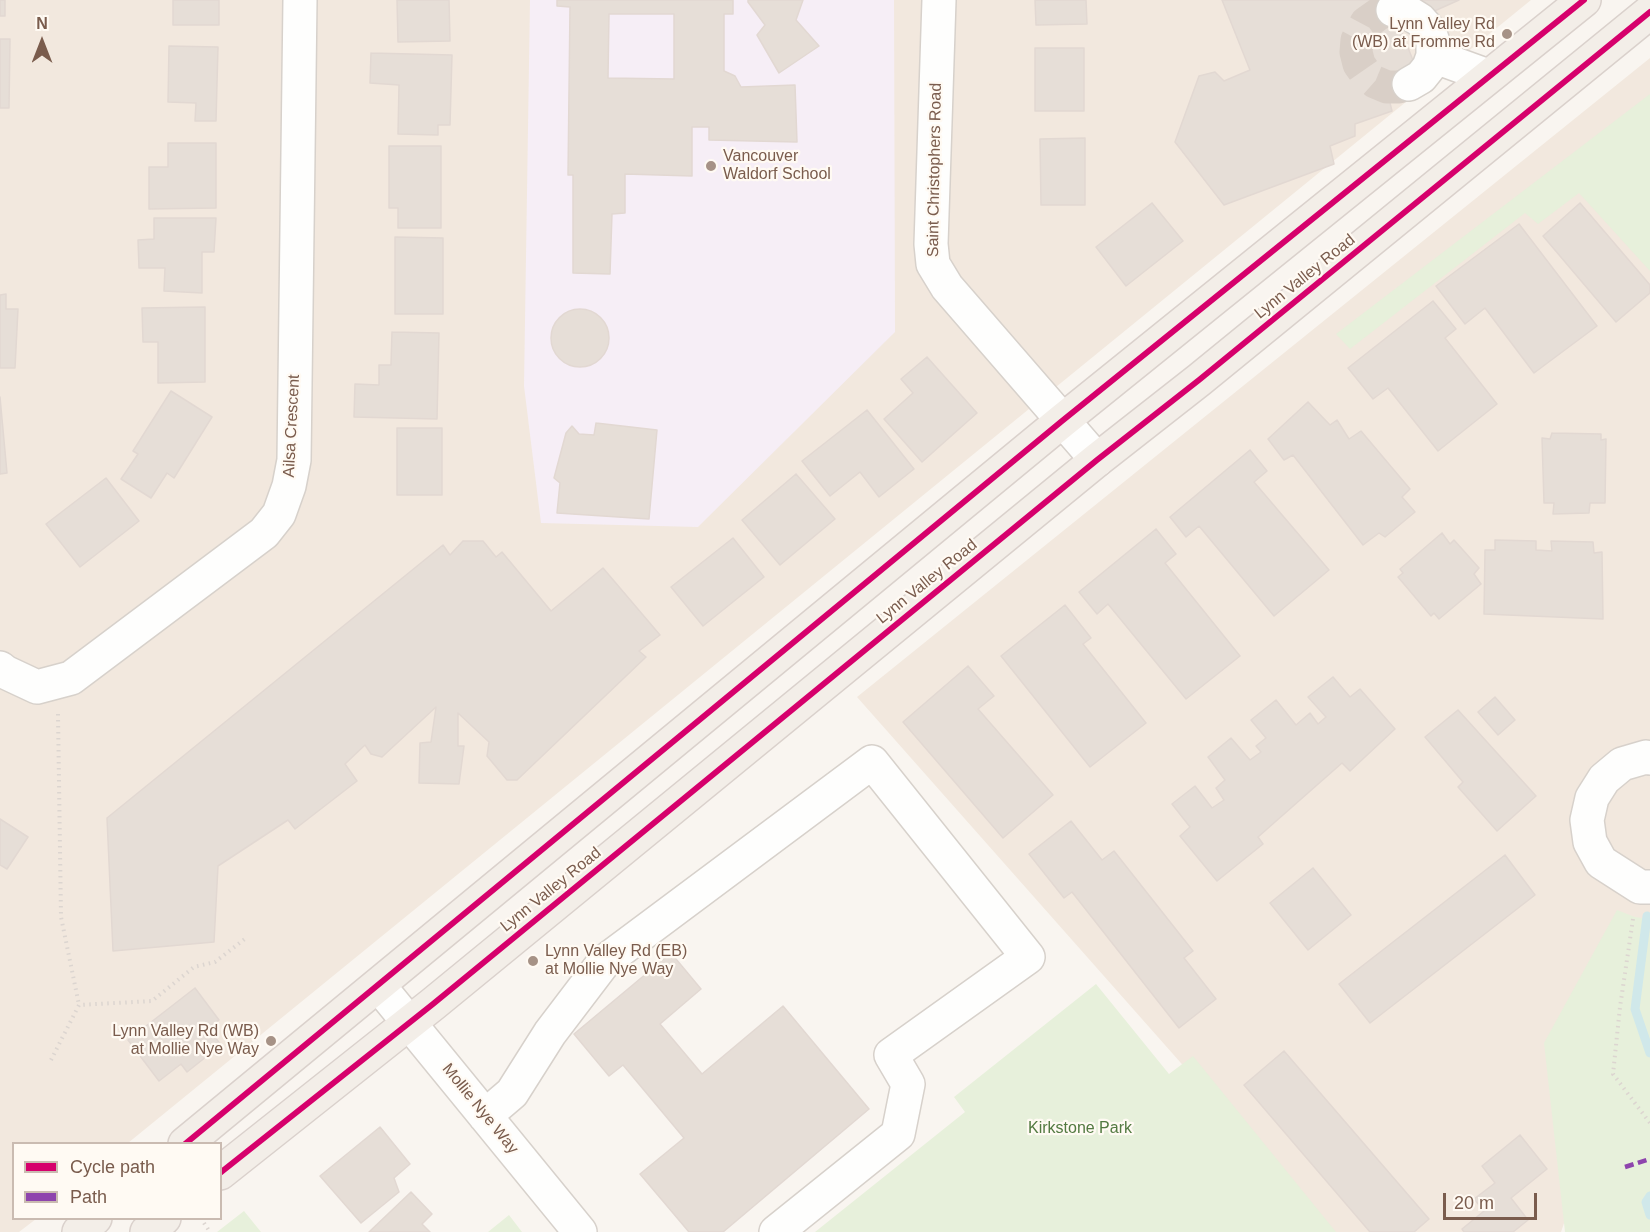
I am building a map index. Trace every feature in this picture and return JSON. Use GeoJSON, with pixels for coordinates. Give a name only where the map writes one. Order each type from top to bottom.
{"type":"FeatureCollection","features":[{"type":"Feature","properties":{"kind":"main road"},"geometry":{"type":"LineString","coordinates":[[186,1142],[379,986],[503,880],[1062,421],[1584,0]]}},
{"type":"Feature","properties":{"kind":"main road","name":"Lynn Valley Road"},"geometry":{"type":"LineString","coordinates":[[222,1171],[410,1022],[1097,460],[1199,380],[1650,12]]}},
{"type":"Feature","properties":{"kind":"main road"},"geometry":{"type":"LineString","coordinates":[[79,1232],[93,1220]]}},
{"type":"Feature","properties":{"kind":"main road"},"geometry":{"type":"LineString","coordinates":[[147,1232],[162,1220]]}},
{"type":"Feature","properties":{"kind":"street","name":"Ailsa Crescent"},"geometry":{"type":"LineString","coordinates":[[3,670],[37,687],[71,678],[264,533],[279,514],[290,486],[294,460],[300,0]]}},
{"type":"Feature","properties":{"kind":"street","name":"Saint Christophers Road"},"geometry":{"type":"LineString","coordinates":[[939,0],[930,243],[933,264],[947,287],[1097,460]]}},
{"type":"Feature","properties":{"kind":"street"},"geometry":{"type":"LineString","coordinates":[[1393,10],[1409,13],[1420,20],[1431,36],[1433,56],[1429,67],[1421,77],[1409,84]]}},
{"type":"Feature","properties":{"kind":"street"},"geometry":{"type":"LineString","coordinates":[[1433,56],[1488,76]]}},
{"type":"Feature","properties":{"kind":"street"},"geometry":{"type":"LineString","coordinates":[[1645,887],[1600,862],[1590,842],[1587,820],[1592,798],[1604,778],[1622,764],[1649,752]]}},
{"type":"Feature","properties":{"kind":"street"},"geometry":{"type":"LineString","coordinates":[[484,1116],[512,1093],[550,1033],[604,962],[872,762],[1028,957],[891,1055],[908,1084],[898,1134],[776,1232]]}},
{"type":"Feature","properties":{"kind":"street","name":"Mollie Nye Way"},"geometry":{"type":"LineString","coordinates":[[379,986],[580,1232]]}},
{"type":"Feature","properties":{"kind":"path"},"geometry":{"type":"LineString","coordinates":[[51,1060],[79,1005],[61,918],[57,681]]}},
{"type":"Feature","properties":{"kind":"path"},"geometry":{"type":"LineString","coordinates":[[1645,887],[1630,929],[1613,1074],[1650,1123]]}},
{"type":"Feature","properties":{"kind":"path"},"geometry":{"type":"LineString","coordinates":[[79,1005],[152,1001],[194,967],[215,962],[246,938]]}},
{"type":"Feature","properties":{"kind":"path"},"geometry":{"type":"LineString","coordinates":[[204,1223],[210,1232]]}},
{"type":"Feature","properties":{"kind":"shaded area"},"geometry":{"type":"Polygon","coordinates":[[[0,0],[1531,0],[129,1142],[12,1142],[12,1220],[35,1220],[19,1232],[0,1232],[0,0]]]}},
{"type":"Feature","properties":{"kind":"shaded area","name":"Vancouver Waldorf School"},"geometry":{"type":"Polygon","coordinates":[[[530,0],[894,0],[895,332],[698,527],[541,523],[524,386],[530,0]]]}},
{"type":"Feature","properties":{"kind":"shaded area"},"geometry":{"type":"Polygon","coordinates":[[[1650,58],[1650,1195],[1577,1185],[1561,1232],[1334,1232],[1211,1097],[857,697],[1650,58]]]}},
{"type":"Feature","properties":{"kind":"green space"},"geometry":{"type":"Polygon","coordinates":[[[1650,94],[1650,271],[1579,193],[1538,224],[1525,213],[1350,349],[1336,334],[1650,94]]]}},
{"type":"Feature","properties":{"kind":"green space"},"geometry":{"type":"Polygon","coordinates":[[[1617,910],[1635,917],[1650,919],[1650,1232],[1565,1232],[1544,1043],[1617,910]]]}},
{"type":"Feature","properties":{"kind":"green space","name":"Kirkstone Park"},"geometry":{"type":"Polygon","coordinates":[[[1096,984],[1169,1074],[1193,1056],[1336,1232],[815,1232],[965,1112],[954,1097],[1096,984]]]}},
{"type":"Feature","properties":{"kind":"green space"},"geometry":{"type":"Polygon","coordinates":[[[244,1211],[261,1232],[217,1232],[244,1211]]]}},
{"type":"Feature","properties":{"kind":"green space"},"geometry":{"type":"Polygon","coordinates":[[[509,1215],[522,1232],[488,1232],[509,1215]]]}},
{"type":"Feature","properties":{"kind":"building"},"geometry":{"type":"Polygon","coordinates":[[[0,0],[5,0],[5,16],[0,16],[0,0]]]}},
{"type":"Feature","properties":{"kind":"building"},"geometry":{"type":"Polygon","coordinates":[[[173,0],[219,0],[219,25],[173,25],[173,0]]]}},
{"type":"Feature","properties":{"kind":"building"},"geometry":{"type":"Polygon","coordinates":[[[397,0],[449,0],[450,41],[398,42],[397,0]]]}},
{"type":"Feature","properties":{"kind":"building"},"geometry":{"type":"Polygon","coordinates":[[[557,0],[733,0],[733,14],[724,14],[724,71],[735,76],[741,87],[795,85],[797,142],[709,140],[709,127],[692,127],[692,176],[625,174],[625,213],[612,214],[610,274],[573,273],[573,175],[568,175],[570,7],[557,6],[557,0]],[[609,14],[608,78],[674,79],[674,14],[609,14]]]}},
{"type":"Feature","properties":{"kind":"building"},"geometry":{"type":"Polygon","coordinates":[[[748,0],[803,0],[796,20],[819,46],[779,73],[757,35],[765,25],[748,0]]]}},
{"type":"Feature","properties":{"kind":"building"},"geometry":{"type":"Polygon","coordinates":[[[1035,0],[1086,0],[1087,24],[1036,25],[1035,0]]]}},
{"type":"Feature","properties":{"kind":"building"},"geometry":{"type":"Polygon","coordinates":[[[1222,0],[1401,0],[1391,4],[1414,63],[1411,89],[1389,99],[1392,111],[1355,124],[1355,136],[1330,146],[1334,164],[1224,205],[1175,142],[1199,76],[1215,72],[1224,81],[1250,70],[1222,0]]]}},
{"type":"Feature","properties":{"kind":"building"},"geometry":{"type":"Polygon","coordinates":[[[1415,0],[1459,0],[1421,17],[1415,0]]]}},
{"type":"Feature","properties":{"kind":"building"},"geometry":{"type":"Polygon","coordinates":[[[0,39],[10,39],[9,108],[0,108],[0,39]]]}},
{"type":"Feature","properties":{"kind":"building"},"geometry":{"type":"Polygon","coordinates":[[[169,46],[218,47],[216,121],[195,121],[196,103],[168,102],[169,46]]]}},
{"type":"Feature","properties":{"kind":"building"},"geometry":{"type":"Polygon","coordinates":[[[1035,48],[1084,48],[1084,111],[1035,111],[1035,48]]]}},
{"type":"Feature","properties":{"kind":"building"},"geometry":{"type":"Polygon","coordinates":[[[371,53],[452,55],[450,125],[438,125],[438,135],[398,134],[399,85],[370,83],[371,53]]]}},
{"type":"Feature","properties":{"kind":"building"},"geometry":{"type":"Polygon","coordinates":[[[1085,138],[1085,205],[1041,205],[1040,139],[1085,138]]]}},
{"type":"Feature","properties":{"kind":"building"},"geometry":{"type":"Polygon","coordinates":[[[168,143],[216,143],[216,208],[149,209],[149,167],[168,167],[168,143]]]}},
{"type":"Feature","properties":{"kind":"building"},"geometry":{"type":"Polygon","coordinates":[[[389,146],[441,146],[441,228],[398,228],[398,208],[389,208],[389,146]]]}},
{"type":"Feature","properties":{"kind":"building"},"geometry":{"type":"Polygon","coordinates":[[[1152,203],[1183,241],[1126,286],[1096,247],[1152,203]]]}},
{"type":"Feature","properties":{"kind":"building"},"geometry":{"type":"Polygon","coordinates":[[[1580,203],[1650,285],[1650,293],[1616,322],[1543,236],[1580,203]]]}},
{"type":"Feature","properties":{"kind":"building"},"geometry":{"type":"Polygon","coordinates":[[[154,218],[216,218],[214,252],[202,252],[202,293],[164,291],[165,268],[139,268],[138,240],[154,239],[154,218]]]}},
{"type":"Feature","properties":{"kind":"building"},"geometry":{"type":"Polygon","coordinates":[[[1519,224],[1597,326],[1534,373],[1485,308],[1465,324],[1436,286],[1519,224]]]}},
{"type":"Feature","properties":{"kind":"building"},"geometry":{"type":"Polygon","coordinates":[[[395,237],[443,238],[443,314],[395,314],[395,237]]]}},
{"type":"Feature","properties":{"kind":"building"},"geometry":{"type":"Polygon","coordinates":[[[6,294],[6,309],[18,309],[15,368],[0,368],[0,295],[6,294]]]}},
{"type":"Feature","properties":{"kind":"building"},"geometry":{"type":"Polygon","coordinates":[[[1433,301],[1456,329],[1445,338],[1497,404],[1438,451],[1388,388],[1373,399],[1348,368],[1433,301]]]}},
{"type":"Feature","properties":{"kind":"building"},"geometry":{"type":"Polygon","coordinates":[[[205,307],[205,382],[158,383],[158,342],[143,342],[142,308],[205,307]]]}},
{"type":"Feature","properties":{"kind":"building"},"geometry":{"type":"Polygon","coordinates":[[[580,309],[591,311],[604,322],[609,338],[607,349],[596,362],[580,367],[569,365],[556,354],[551,338],[553,327],[564,314],[580,309]]]}},
{"type":"Feature","properties":{"kind":"building"},"geometry":{"type":"Polygon","coordinates":[[[392,332],[439,333],[437,419],[354,417],[355,384],[379,385],[379,365],[391,365],[392,332]]]}},
{"type":"Feature","properties":{"kind":"building"},"geometry":{"type":"Polygon","coordinates":[[[927,357],[977,413],[922,462],[884,419],[913,393],[901,379],[927,357]]]}},
{"type":"Feature","properties":{"kind":"building"},"geometry":{"type":"Polygon","coordinates":[[[171,391],[212,417],[174,478],[167,473],[151,498],[121,479],[138,454],[133,451],[171,391]]]}},
{"type":"Feature","properties":{"kind":"building"},"geometry":{"type":"Polygon","coordinates":[[[0,397],[7,473],[0,474],[0,397]]]}},
{"type":"Feature","properties":{"kind":"building"},"geometry":{"type":"Polygon","coordinates":[[[1308,402],[1330,425],[1337,420],[1349,439],[1361,431],[1410,489],[1402,497],[1415,512],[1385,537],[1379,533],[1363,545],[1293,455],[1284,460],[1268,439],[1308,402]]]}},
{"type":"Feature","properties":{"kind":"building"},"geometry":{"type":"Polygon","coordinates":[[[867,410],[914,469],[879,497],[860,472],[830,496],[802,461],[867,410]]]}},
{"type":"Feature","properties":{"kind":"building"},"geometry":{"type":"Polygon","coordinates":[[[596,423],[657,430],[649,519],[557,513],[560,483],[554,478],[566,433],[572,426],[579,434],[594,435],[596,423]]]}},
{"type":"Feature","properties":{"kind":"building"},"geometry":{"type":"Polygon","coordinates":[[[397,428],[442,428],[442,495],[397,495],[397,428]]]}},
{"type":"Feature","properties":{"kind":"building"},"geometry":{"type":"Polygon","coordinates":[[[1552,433],[1601,434],[1601,440],[1606,439],[1605,503],[1590,503],[1589,513],[1553,514],[1554,503],[1544,503],[1542,438],[1550,439],[1552,433]]]}},
{"type":"Feature","properties":{"kind":"building"},"geometry":{"type":"Polygon","coordinates":[[[1250,450],[1267,471],[1254,482],[1329,570],[1274,616],[1199,526],[1186,537],[1170,517],[1250,450]]]}},
{"type":"Feature","properties":{"kind":"building"},"geometry":{"type":"Polygon","coordinates":[[[796,474],[835,519],[780,565],[742,520],[796,474]]]}},
{"type":"Feature","properties":{"kind":"building"},"geometry":{"type":"Polygon","coordinates":[[[106,478],[139,521],[80,567],[46,524],[106,478]]]}},
{"type":"Feature","properties":{"kind":"building"},"geometry":{"type":"Polygon","coordinates":[[[1156,529],[1176,554],[1165,563],[1240,656],[1186,699],[1108,604],[1097,614],[1079,592],[1156,529]]]}},
{"type":"Feature","properties":{"kind":"building"},"geometry":{"type":"Polygon","coordinates":[[[1442,533],[1450,544],[1454,540],[1479,568],[1474,574],[1481,584],[1439,619],[1434,613],[1431,616],[1398,577],[1403,573],[1400,569],[1442,533]]]}},
{"type":"Feature","properties":{"kind":"building"},"geometry":{"type":"Polygon","coordinates":[[[733,538],[764,577],[703,626],[671,587],[733,538]]]}},
{"type":"Feature","properties":{"kind":"building"},"geometry":{"type":"Polygon","coordinates":[[[1495,540],[1536,541],[1536,550],[1552,551],[1551,541],[1593,542],[1594,553],[1602,552],[1603,619],[1484,614],[1485,550],[1495,550],[1495,540]]]}},
{"type":"Feature","properties":{"kind":"building"},"geometry":{"type":"Polygon","coordinates":[[[463,541],[483,541],[496,557],[502,552],[551,611],[603,568],[660,635],[639,651],[646,657],[517,780],[507,780],[487,756],[489,742],[458,713],[458,746],[464,746],[459,784],[419,783],[420,743],[431,742],[436,707],[382,757],[371,754],[365,745],[345,764],[357,781],[295,829],[288,820],[218,866],[214,942],[113,951],[107,818],[443,545],[450,555],[463,541]]]}},
{"type":"Feature","properties":{"kind":"building"},"geometry":{"type":"Polygon","coordinates":[[[1065,605],[1091,638],[1083,644],[1146,723],[1090,767],[1001,656],[1065,605]]]}},
{"type":"Feature","properties":{"kind":"building"},"geometry":{"type":"Polygon","coordinates":[[[968,666],[994,696],[978,709],[1053,795],[1003,838],[903,722],[968,666]]]}},
{"type":"Feature","properties":{"kind":"building"},"geometry":{"type":"Polygon","coordinates":[[[1333,677],[1350,697],[1360,689],[1395,729],[1350,771],[1342,763],[1258,837],[1263,844],[1217,881],[1180,836],[1190,827],[1172,804],[1195,786],[1212,808],[1224,800],[1216,788],[1225,780],[1208,757],[1231,738],[1250,760],[1261,752],[1256,746],[1266,738],[1251,720],[1276,700],[1296,725],[1310,713],[1318,724],[1326,717],[1308,697],[1333,677]]]}},
{"type":"Feature","properties":{"kind":"building"},"geometry":{"type":"Polygon","coordinates":[[[1495,697],[1515,720],[1498,735],[1478,712],[1495,697]]]}},
{"type":"Feature","properties":{"kind":"building"},"geometry":{"type":"Polygon","coordinates":[[[1458,710],[1536,796],[1497,831],[1458,787],[1463,782],[1425,737],[1458,710]]]}},
{"type":"Feature","properties":{"kind":"building"},"geometry":{"type":"Polygon","coordinates":[[[0,819],[28,837],[7,869],[0,865],[0,819]]]}},
{"type":"Feature","properties":{"kind":"building"},"geometry":{"type":"Polygon","coordinates":[[[1071,821],[1102,860],[1114,851],[1193,951],[1184,958],[1216,999],[1179,1028],[1072,892],[1064,898],[1029,854],[1071,821]]]}},
{"type":"Feature","properties":{"kind":"building"},"geometry":{"type":"Polygon","coordinates":[[[1505,855],[1535,895],[1370,1023],[1339,984],[1505,855]]]}},
{"type":"Feature","properties":{"kind":"building"},"geometry":{"type":"Polygon","coordinates":[[[1313,868],[1351,915],[1308,950],[1270,903],[1313,868]]]}},
{"type":"Feature","properties":{"kind":"building"},"geometry":{"type":"Polygon","coordinates":[[[671,953],[701,989],[660,1024],[702,1074],[783,1006],[869,1109],[723,1232],[689,1232],[640,1174],[684,1138],[623,1065],[609,1076],[574,1034],[671,953]]]}},
{"type":"Feature","properties":{"kind":"building"},"geometry":{"type":"Polygon","coordinates":[[[195,988],[219,1020],[208,1028],[221,1045],[187,1072],[181,1064],[159,1081],[128,1040],[195,988]]]}},
{"type":"Feature","properties":{"kind":"building"},"geometry":{"type":"Polygon","coordinates":[[[1284,1051],[1429,1219],[1414,1232],[1370,1232],[1244,1085],[1284,1051]]]}},
{"type":"Feature","properties":{"kind":"building"},"geometry":{"type":"Polygon","coordinates":[[[380,1127],[410,1164],[394,1178],[399,1192],[361,1223],[320,1176],[380,1127]]]}},
{"type":"Feature","properties":{"kind":"building"},"geometry":{"type":"Polygon","coordinates":[[[1520,1135],[1547,1169],[1511,1198],[1528,1220],[1513,1232],[1464,1232],[1462,1229],[1484,1211],[1474,1199],[1495,1183],[1482,1166],[1520,1135]]]}},
{"type":"Feature","properties":{"kind":"building"},"geometry":{"type":"Polygon","coordinates":[[[411,1192],[432,1214],[422,1224],[430,1232],[369,1232],[411,1192]]]}},
{"type":"Feature","properties":{"kind":"waterway"},"geometry":{"type":"LineString","coordinates":[[1647,916],[1635,1009],[1650,1053]]}},
{"type":"Feature","properties":{"kind":"waterway"},"geometry":{"type":"LineString","coordinates":[[1650,1196],[1646,1202],[1650,1215]]}},
{"type":"Feature","properties":{"kind":"tunnel"},"geometry":{"type":"LineString","coordinates":[[1393,10],[1380,13],[1366,23],[1357,40],[1356,52],[1359,64],[1375,82],[1387,87],[1409,84]]}},
{"type":"Feature","properties":{"kind":"marked path"},"geometry":{"type":"LineString","coordinates":[[1625,1167],[1650,1159]]}},
{"type":"Feature","properties":{"kind":"cycle path"},"geometry":{"type":"LineString","coordinates":[[187,1142],[1062,421],[1584,0]]}},
{"type":"Feature","properties":{"kind":"cycle path"},"geometry":{"type":"LineString","coordinates":[[222,1171],[433,1004],[1097,460],[1199,380],[1650,12]]}},
{"type":"Feature","properties":{"kind":"place","name":"Lynn Valley Rd (WB) at Fromme Rd"},"geometry":{"type":"Point","coordinates":[1507,34]}},
{"type":"Feature","properties":{"kind":"place","name":"Vancouver Waldorf School"},"geometry":{"type":"Point","coordinates":[711,166]}},
{"type":"Feature","properties":{"kind":"place","name":"Lynn Valley Rd (EB) at Mollie Nye Way"},"geometry":{"type":"Point","coordinates":[533,961]}},
{"type":"Feature","properties":{"kind":"place","name":"Lynn Valley Rd (WB) at Mollie Nye Way"},"geometry":{"type":"Point","coordinates":[271,1041]}}]}
